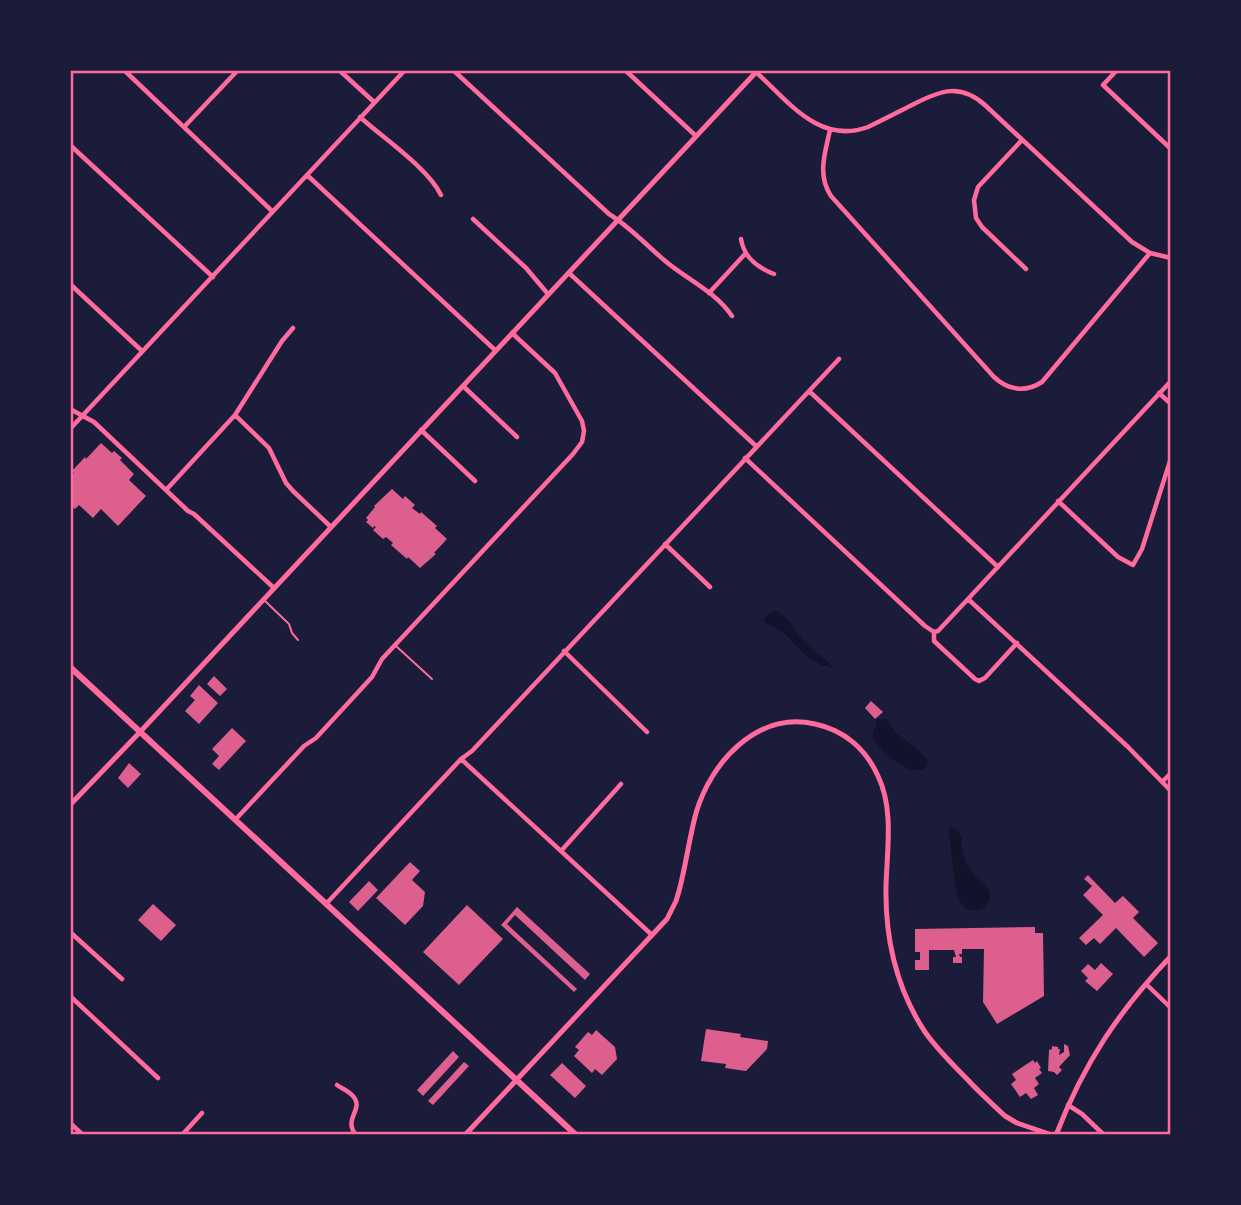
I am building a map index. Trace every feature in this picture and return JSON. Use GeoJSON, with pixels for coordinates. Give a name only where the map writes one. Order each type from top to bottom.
{"type":"FeatureCollection","features":[{"type":"Feature","properties":{"kind":"main road"},"geometry":{"type":"LineString","coordinates":[[70,667],[576,1135]]}},
{"type":"Feature","properties":{"kind":"street"},"geometry":{"type":"LineString","coordinates":[[124,70],[272,211]]}},
{"type":"Feature","properties":{"kind":"street"},"geometry":{"type":"LineString","coordinates":[[184,127],[238,70]]}},
{"type":"Feature","properties":{"kind":"street"},"geometry":{"type":"LineString","coordinates":[[339,70],[374,102]]}},
{"type":"Feature","properties":{"kind":"street"},"geometry":{"type":"LineString","coordinates":[[70,429],[405,70]]}},
{"type":"Feature","properties":{"kind":"street"},"geometry":{"type":"LineString","coordinates":[[453,70],[609,214],[626,224],[664,260],[723,303],[732,316]]}},
{"type":"Feature","properties":{"kind":"street"},"geometry":{"type":"LineString","coordinates":[[625,70],[696,136]]}},
{"type":"Feature","properties":{"kind":"street"},"geometry":{"type":"LineString","coordinates":[[1117,70],[1103,85],[1171,149]]}},
{"type":"Feature","properties":{"kind":"street"},"geometry":{"type":"LineString","coordinates":[[70,806],[757,71],[808,120],[830,130],[845,132],[861,130],[931,96],[951,91],[964,92],[976,98],[1128,238],[1150,253],[1171,258]]}},
{"type":"Feature","properties":{"kind":"street"},"geometry":{"type":"LineString","coordinates":[[360,117],[436,184],[441,195]]}},
{"type":"Feature","properties":{"kind":"street"},"geometry":{"type":"LineString","coordinates":[[830,130],[822,173],[831,195],[997,380],[1008,387],[1021,389],[1039,384],[1150,253]]}},
{"type":"Feature","properties":{"kind":"street"},"geometry":{"type":"LineString","coordinates":[[1022,140],[980,184],[974,200],[976,218],[982,227],[1026,269]]}},
{"type":"Feature","properties":{"kind":"street"},"geometry":{"type":"LineString","coordinates":[[70,145],[213,277]]}},
{"type":"Feature","properties":{"kind":"street"},"geometry":{"type":"LineString","coordinates":[[307,175],[495,350]]}},
{"type":"Feature","properties":{"kind":"street"},"geometry":{"type":"LineString","coordinates":[[472,219],[526,268],[548,294]]}},
{"type":"Feature","properties":{"kind":"street"},"geometry":{"type":"LineString","coordinates":[[741,239],[745,254],[760,267],[774,274]]}},
{"type":"Feature","properties":{"kind":"street"},"geometry":{"type":"LineString","coordinates":[[709,293],[745,254]]}},
{"type":"Feature","properties":{"kind":"street"},"geometry":{"type":"LineString","coordinates":[[568,272],[756,446]]}},
{"type":"Feature","properties":{"kind":"street"},"geometry":{"type":"LineString","coordinates":[[70,284],[142,351]]}},
{"type":"Feature","properties":{"kind":"street"},"geometry":{"type":"LineString","coordinates":[[166,490],[235,415],[293,328]]}},
{"type":"Feature","properties":{"kind":"street"},"geometry":{"type":"LineString","coordinates":[[235,820],[372,677],[382,659],[582,442],[582,421],[555,373],[512,332]]}},
{"type":"Feature","properties":{"kind":"street"},"geometry":{"type":"LineString","coordinates":[[326,904],[839,359]]}},
{"type":"Feature","properties":{"kind":"street"},"geometry":{"type":"LineString","coordinates":[[934,632],[938,631],[1171,380]]}},
{"type":"Feature","properties":{"kind":"street"},"geometry":{"type":"LineString","coordinates":[[462,386],[517,437]]}},
{"type":"Feature","properties":{"kind":"street"},"geometry":{"type":"LineString","coordinates":[[808,391],[998,567]]}},
{"type":"Feature","properties":{"kind":"street"},"geometry":{"type":"LineString","coordinates":[[1159,393],[1171,404]]}},
{"type":"Feature","properties":{"kind":"street"},"geometry":{"type":"LineString","coordinates":[[70,409],[94,422],[274,588]]}},
{"type":"Feature","properties":{"kind":"street"},"geometry":{"type":"LineString","coordinates":[[235,415],[269,448],[286,483],[331,527]]}},
{"type":"Feature","properties":{"kind":"street"},"geometry":{"type":"LineString","coordinates":[[421,430],[475,481]]}},
{"type":"Feature","properties":{"kind":"street"},"geometry":{"type":"LineString","coordinates":[[746,458],[934,632]]}},
{"type":"Feature","properties":{"kind":"street"},"geometry":{"type":"LineString","coordinates":[[1058,501],[1118,557],[1133,565],[1142,550],[1171,458]]}},
{"type":"Feature","properties":{"kind":"street"},"geometry":{"type":"LineString","coordinates":[[665,544],[710,587]]}},
{"type":"Feature","properties":{"kind":"street"},"geometry":{"type":"LineString","coordinates":[[968,599],[1128,747],[1171,791]]}},
{"type":"Feature","properties":{"kind":"street"},"geometry":{"type":"LineString","coordinates":[[934,632],[934,641],[979,681],[985,678],[1017,643]]}},
{"type":"Feature","properties":{"kind":"street"},"geometry":{"type":"LineString","coordinates":[[564,651],[647,732]]}},
{"type":"Feature","properties":{"kind":"street"},"geometry":{"type":"LineString","coordinates":[[465,1135],[667,919],[682,880],[701,799],[716,771],[740,743],[761,730],[784,723],[807,722],[840,733],[859,747],[879,777],[888,814],[886,910],[898,975],[914,1014],[926,1033],[944,1055],[1005,1116],[1017,1123],[1054,1135],[1100,1045],[1145,983],[1171,956]]}},
{"type":"Feature","properties":{"kind":"street"},"geometry":{"type":"LineString","coordinates":[[461,758],[652,935]]}},
{"type":"Feature","properties":{"kind":"street"},"geometry":{"type":"LineString","coordinates":[[1162,782],[1171,773]]}},
{"type":"Feature","properties":{"kind":"street"},"geometry":{"type":"LineString","coordinates":[[561,850],[621,784]]}},
{"type":"Feature","properties":{"kind":"street"},"geometry":{"type":"LineString","coordinates":[[70,932],[122,979]]}},
{"type":"Feature","properties":{"kind":"street"},"geometry":{"type":"LineString","coordinates":[[1145,983],[1171,1008]]}},
{"type":"Feature","properties":{"kind":"street"},"geometry":{"type":"LineString","coordinates":[[70,996],[158,1078]]}},
{"type":"Feature","properties":{"kind":"street"},"geometry":{"type":"LineString","coordinates":[[337,1085],[355,1099],[356,1107],[351,1124],[356,1135]]}},
{"type":"Feature","properties":{"kind":"street"},"geometry":{"type":"LineString","coordinates":[[1068,1105],[1083,1114],[1104,1135]]}},
{"type":"Feature","properties":{"kind":"street"},"geometry":{"type":"LineString","coordinates":[[182,1135],[202,1113]]}},
{"type":"Feature","properties":{"kind":"street"},"geometry":{"type":"LineString","coordinates":[[70,1123],[83,1135]]}},
{"type":"Feature","properties":{"kind":"lane"},"geometry":{"type":"LineString","coordinates":[[263,599],[289,624],[298,640]]}},
{"type":"Feature","properties":{"kind":"lane"},"geometry":{"type":"LineString","coordinates":[[395,645],[432,679]]}},
{"type":"Feature","properties":{"kind":"shaded area"},"geometry":{"type":"Polygon","coordinates":[[[771,612],[782,614],[805,642],[833,668],[821,665],[806,656],[784,633],[764,622],[764,618],[771,612]]]}},
{"type":"Feature","properties":{"kind":"shaded area"},"geometry":{"type":"Polygon","coordinates":[[[877,718],[885,719],[896,733],[920,751],[928,761],[926,768],[912,770],[882,751],[873,737],[877,718]]]}},
{"type":"Feature","properties":{"kind":"shaded area"},"geometry":{"type":"Polygon","coordinates":[[[950,826],[957,830],[962,838],[966,863],[985,884],[990,894],[990,900],[982,910],[968,909],[959,899],[948,831],[950,826]]]}},
{"type":"Feature","properties":{"kind":"building"},"geometry":{"type":"Polygon","coordinates":[[[101,443],[122,458],[120,460],[134,474],[129,480],[146,496],[118,526],[101,509],[93,518],[79,505],[75,509],[70,504],[73,501],[70,498],[70,478],[74,473],[72,471],[101,443]]]}},
{"type":"Feature","properties":{"kind":"building"},"geometry":{"type":"Polygon","coordinates":[[[392,489],[415,505],[412,508],[437,526],[435,528],[447,539],[434,553],[436,554],[420,568],[391,545],[393,543],[386,537],[383,539],[373,530],[376,527],[373,528],[366,522],[374,506],[392,489]]]}},
{"type":"Feature","properties":{"kind":"building"},"geometry":{"type":"Polygon","coordinates":[[[214,676],[227,689],[220,696],[207,684],[214,676]]]}},
{"type":"Feature","properties":{"kind":"building"},"geometry":{"type":"Polygon","coordinates":[[[199,685],[218,703],[199,724],[185,711],[195,700],[190,696],[199,685]]]}},
{"type":"Feature","properties":{"kind":"building"},"geometry":{"type":"Polygon","coordinates":[[[871,701],[883,712],[875,719],[865,708],[871,701]]]}},
{"type":"Feature","properties":{"kind":"building"},"geometry":{"type":"Polygon","coordinates":[[[232,728],[246,741],[219,770],[212,764],[219,756],[212,749],[232,728]]]}},
{"type":"Feature","properties":{"kind":"building"},"geometry":{"type":"Polygon","coordinates":[[[129,763],[141,774],[128,788],[118,778],[129,763]]]}},
{"type":"Feature","properties":{"kind":"building"},"geometry":{"type":"Polygon","coordinates":[[[410,862],[420,871],[412,880],[425,892],[423,906],[405,925],[376,898],[410,862]]]}},
{"type":"Feature","properties":{"kind":"building"},"geometry":{"type":"Polygon","coordinates":[[[1088,875],[1115,903],[1123,896],[1139,912],[1133,918],[1158,943],[1144,957],[1116,928],[1100,944],[1094,938],[1086,945],[1079,938],[1103,915],[1083,895],[1092,886],[1084,879],[1088,875]]]}},
{"type":"Feature","properties":{"kind":"building"},"geometry":{"type":"Polygon","coordinates":[[[369,881],[378,890],[358,911],[349,902],[369,881]]]}},
{"type":"Feature","properties":{"kind":"building"},"geometry":{"type":"Polygon","coordinates":[[[153,904],[176,925],[161,941],[138,920],[153,904]]]}},
{"type":"Feature","properties":{"kind":"building"},"geometry":{"type":"Polygon","coordinates":[[[467,905],[503,939],[459,985],[423,952],[467,905]]]}},
{"type":"Feature","properties":{"kind":"building"},"geometry":{"type":"Polygon","coordinates":[[[517,907],[590,974],[585,980],[515,915],[507,924],[577,989],[574,992],[501,925],[517,907]]]}},
{"type":"Feature","properties":{"kind":"building"},"geometry":{"type":"Polygon","coordinates":[[[1035,927],[1035,933],[1043,933],[1044,996],[997,1024],[983,1002],[984,949],[962,949],[962,954],[959,954],[962,963],[953,963],[953,957],[956,957],[954,950],[929,950],[929,970],[915,970],[915,960],[920,960],[920,952],[915,952],[915,929],[1035,927]]]}},
{"type":"Feature","properties":{"kind":"building"},"geometry":{"type":"Polygon","coordinates":[[[1101,963],[1113,974],[1097,991],[1085,981],[1088,978],[1081,971],[1088,964],[1095,970],[1101,963]]]}},
{"type":"Feature","properties":{"kind":"building"},"geometry":{"type":"Polygon","coordinates":[[[706,1029],[768,1041],[767,1049],[746,1071],[725,1068],[726,1064],[701,1061],[706,1029]]]}},
{"type":"Feature","properties":{"kind":"building"},"geometry":{"type":"Polygon","coordinates":[[[596,1030],[615,1047],[617,1059],[602,1075],[595,1069],[592,1073],[574,1056],[579,1050],[575,1047],[588,1032],[592,1035],[596,1030]]]}},
{"type":"Feature","properties":{"kind":"building"},"geometry":{"type":"Polygon","coordinates":[[[1064,1044],[1068,1046],[1070,1055],[1059,1067],[1062,1070],[1057,1075],[1048,1071],[1049,1050],[1052,1046],[1058,1047],[1059,1055],[1064,1052],[1064,1044]]]}},
{"type":"Feature","properties":{"kind":"building"},"geometry":{"type":"Polygon","coordinates":[[[453,1051],[459,1057],[423,1096],[417,1090],[453,1051]]]}},
{"type":"Feature","properties":{"kind":"building"},"geometry":{"type":"Polygon","coordinates":[[[1033,1060],[1035,1063],[1037,1061],[1042,1073],[1035,1078],[1039,1084],[1034,1088],[1038,1095],[1031,1099],[1026,1093],[1020,1097],[1011,1084],[1016,1080],[1012,1074],[1033,1060]]]}},
{"type":"Feature","properties":{"kind":"building"},"geometry":{"type":"Polygon","coordinates":[[[464,1062],[469,1066],[433,1105],[428,1101],[464,1062]]]}},
{"type":"Feature","properties":{"kind":"building"},"geometry":{"type":"Polygon","coordinates":[[[562,1063],[586,1086],[575,1098],[550,1075],[562,1063]]]}}]}
